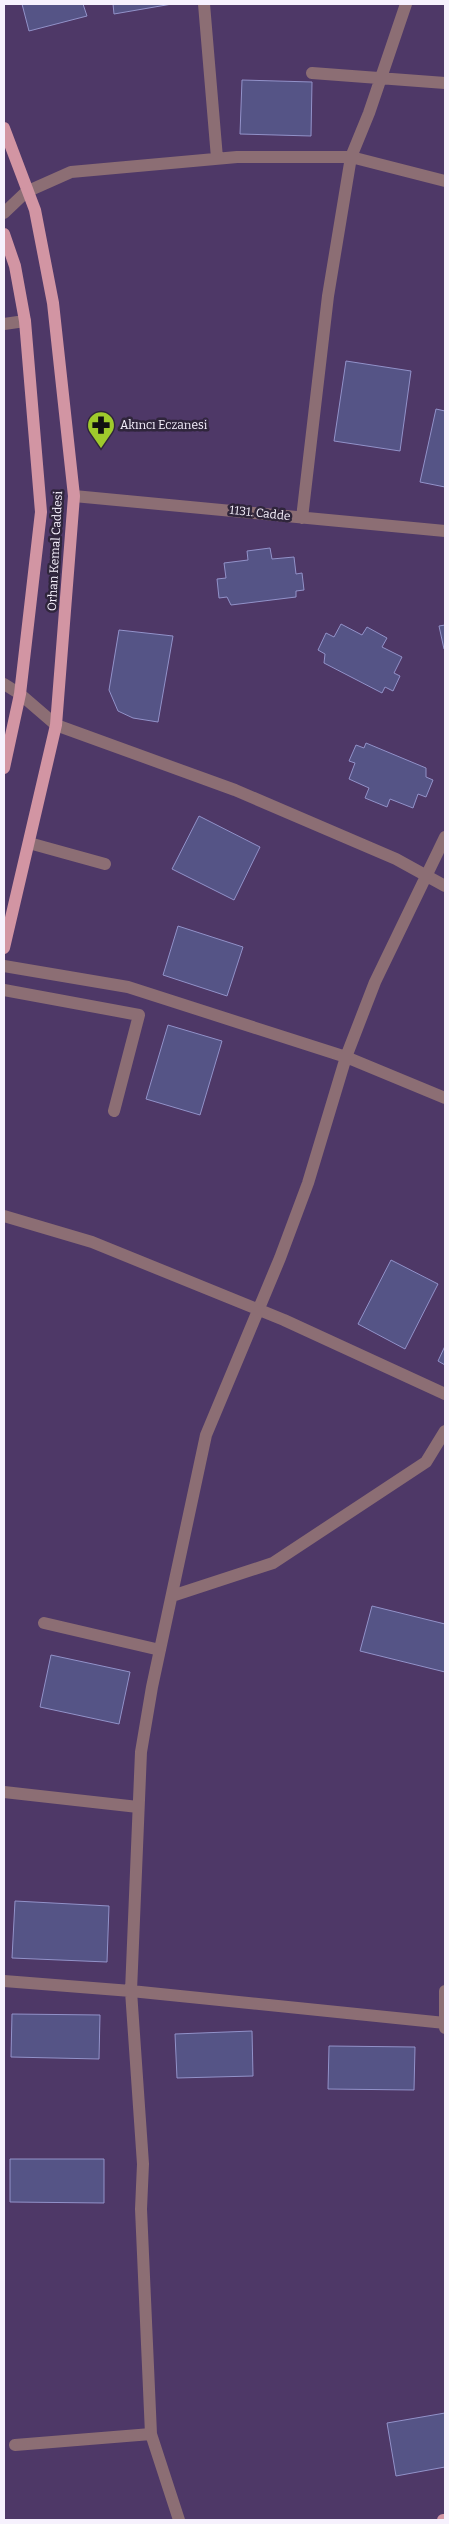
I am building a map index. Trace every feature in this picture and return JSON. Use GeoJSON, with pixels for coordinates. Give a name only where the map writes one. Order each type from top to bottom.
{"type":"FeatureCollection","features":[{"type":"Feature","properties":{"kind":"main road","name":"Orhan Kemal Caddesi"},"geometry":{"type":"LineString","coordinates":[[4,128],[34,210],[56,325],[74,496],[56,725],[4,948]]}},
{"type":"Feature","properties":{"kind":"main road","name":"Orhan Kemal Caddesi"},"geometry":{"type":"LineString","coordinates":[[4,234],[15,266],[26,321],[41,512],[20,694],[4,768]]}},
{"type":"Feature","properties":{"kind":"street"},"geometry":{"type":"LineString","coordinates":[[204,4],[217,158]]}},
{"type":"Feature","properties":{"kind":"street"},"geometry":{"type":"LineString","coordinates":[[302,518],[328,296],[351,156],[406,4]]}},
{"type":"Feature","properties":{"kind":"street"},"geometry":{"type":"LineString","coordinates":[[312,73],[445,83]]}},
{"type":"Feature","properties":{"kind":"street"},"geometry":{"type":"LineString","coordinates":[[4,213],[26,192],[71,172],[217,158],[351,156],[445,181]]}},
{"type":"Feature","properties":{"kind":"street"},"geometry":{"type":"LineString","coordinates":[[4,324],[26,321]]}},
{"type":"Feature","properties":{"kind":"street","name":"1131. Cadde"},"geometry":{"type":"LineString","coordinates":[[74,496],[445,531]]}},
{"type":"Feature","properties":{"kind":"street"},"geometry":{"type":"LineString","coordinates":[[4,684],[20,694],[56,725],[235,790],[396,859],[445,886]]}},
{"type":"Feature","properties":{"kind":"street"},"geometry":{"type":"LineString","coordinates":[[179,2520],[151,2434],[141,2209],[143,2164],[131,1991],[141,1752],[160,1650],[206,1436],[280,1258],[308,1183],[346,1057],[374,982],[402,929],[445,837]]}},
{"type":"Feature","properties":{"kind":"street"},"geometry":{"type":"LineString","coordinates":[[29,843],[105,864]]}},
{"type":"Feature","properties":{"kind":"street"},"geometry":{"type":"LineString","coordinates":[[4,966],[128,987],[346,1057],[445,1098]]}},
{"type":"Feature","properties":{"kind":"street"},"geometry":{"type":"LineString","coordinates":[[4,990],[139,1015],[114,1111]]}},
{"type":"Feature","properties":{"kind":"street"},"geometry":{"type":"LineString","coordinates":[[4,1216],[92,1242],[258,1309],[445,1394]]}},
{"type":"Feature","properties":{"kind":"street"},"geometry":{"type":"LineString","coordinates":[[172,1596],[273,1562],[426,1462],[445,1431]]}},
{"type":"Feature","properties":{"kind":"street"},"geometry":{"type":"LineString","coordinates":[[44,1623],[160,1650]]}},
{"type":"Feature","properties":{"kind":"street"},"geometry":{"type":"LineString","coordinates":[[4,1792],[138,1807]]}},
{"type":"Feature","properties":{"kind":"street"},"geometry":{"type":"LineString","coordinates":[[4,1981],[131,1991],[445,2024],[445,1990]]}},
{"type":"Feature","properties":{"kind":"street"},"geometry":{"type":"LineString","coordinates":[[14,2445],[151,2434]]}},
{"type":"Feature","properties":{"kind":"building"},"geometry":{"type":"Polygon","coordinates":[[[22,4],[83,4],[87,16],[29,31],[22,4]]]}},
{"type":"Feature","properties":{"kind":"building"},"geometry":{"type":"Polygon","coordinates":[[[113,4],[172,4],[114,14],[113,4]]]}},
{"type":"Feature","properties":{"kind":"building"},"geometry":{"type":"Polygon","coordinates":[[[242,80],[312,82],[311,136],[240,134],[242,80]]]}},
{"type":"Feature","properties":{"kind":"building"},"geometry":{"type":"Polygon","coordinates":[[[346,361],[411,371],[400,451],[334,441],[346,361]]]}},
{"type":"Feature","properties":{"kind":"building"},"geometry":{"type":"Polygon","coordinates":[[[436,409],[445,411],[445,487],[420,482],[436,409]]]}},
{"type":"Feature","properties":{"kind":"building"},"geometry":{"type":"Polygon","coordinates":[[[270,548],[272,559],[294,557],[296,574],[302,573],[304,590],[296,591],[296,597],[231,605],[227,597],[219,598],[217,579],[226,578],[224,563],[248,560],[247,551],[270,548]]]}},
{"type":"Feature","properties":{"kind":"building"},"geometry":{"type":"Polygon","coordinates":[[[341,624],[362,635],[367,627],[387,638],[382,647],[402,657],[394,673],[400,676],[393,691],[385,687],[382,693],[324,663],[325,654],[318,650],[326,633],[334,637],[341,624]]]}},
{"type":"Feature","properties":{"kind":"building"},"geometry":{"type":"Polygon","coordinates":[[[445,625],[445,649],[444,649],[439,626],[445,625]]]}},
{"type":"Feature","properties":{"kind":"building"},"geometry":{"type":"Polygon","coordinates":[[[119,630],[173,636],[158,722],[133,718],[118,711],[109,690],[119,630]]]}},
{"type":"Feature","properties":{"kind":"building"},"geometry":{"type":"Polygon","coordinates":[[[366,743],[426,768],[426,777],[433,780],[426,797],[418,794],[413,808],[390,799],[387,807],[365,798],[369,788],[349,779],[355,763],[349,761],[356,745],[364,748],[366,743]]]}},
{"type":"Feature","properties":{"kind":"building"},"geometry":{"type":"Polygon","coordinates":[[[199,816],[260,847],[234,900],[172,869],[199,816]]]}},
{"type":"Feature","properties":{"kind":"building"},"geometry":{"type":"Polygon","coordinates":[[[178,926],[243,947],[227,996],[163,975],[178,926]]]}},
{"type":"Feature","properties":{"kind":"building"},"geometry":{"type":"Polygon","coordinates":[[[168,1025],[222,1041],[200,1115],[146,1099],[168,1025]]]}},
{"type":"Feature","properties":{"kind":"building"},"geometry":{"type":"Polygon","coordinates":[[[391,1260],[438,1284],[405,1349],[358,1324],[391,1260]]]}},
{"type":"Feature","properties":{"kind":"building"},"geometry":{"type":"Polygon","coordinates":[[[445,1346],[445,1365],[438,1361],[445,1346]]]}},
{"type":"Feature","properties":{"kind":"building"},"geometry":{"type":"Polygon","coordinates":[[[372,1606],[445,1624],[445,1672],[360,1651],[372,1606]]]}},
{"type":"Feature","properties":{"kind":"building"},"geometry":{"type":"Polygon","coordinates":[[[51,1655],[130,1672],[119,1724],[40,1707],[51,1655]]]}},
{"type":"Feature","properties":{"kind":"building"},"geometry":{"type":"Polygon","coordinates":[[[15,1901],[109,1906],[107,1962],[12,1958],[15,1901]]]}},
{"type":"Feature","properties":{"kind":"building"},"geometry":{"type":"Polygon","coordinates":[[[12,2014],[100,2015],[99,2059],[11,2057],[12,2014]]]}},
{"type":"Feature","properties":{"kind":"building"},"geometry":{"type":"Polygon","coordinates":[[[252,2031],[253,2076],[177,2078],[175,2034],[252,2031]]]}},
{"type":"Feature","properties":{"kind":"building"},"geometry":{"type":"Polygon","coordinates":[[[329,2046],[415,2047],[414,2090],[328,2089],[329,2046]]]}},
{"type":"Feature","properties":{"kind":"building"},"geometry":{"type":"Polygon","coordinates":[[[10,2159],[104,2159],[104,2203],[10,2202],[10,2159]]]}},
{"type":"Feature","properties":{"kind":"building"},"geometry":{"type":"Polygon","coordinates":[[[445,2413],[445,2467],[396,2476],[387,2423],[445,2413]]]}},
{"type":"Feature","properties":{"kind":"place","name":"Akıncı Eczanesi"},"geometry":{"type":"Point","coordinates":[101,449]}}]}
